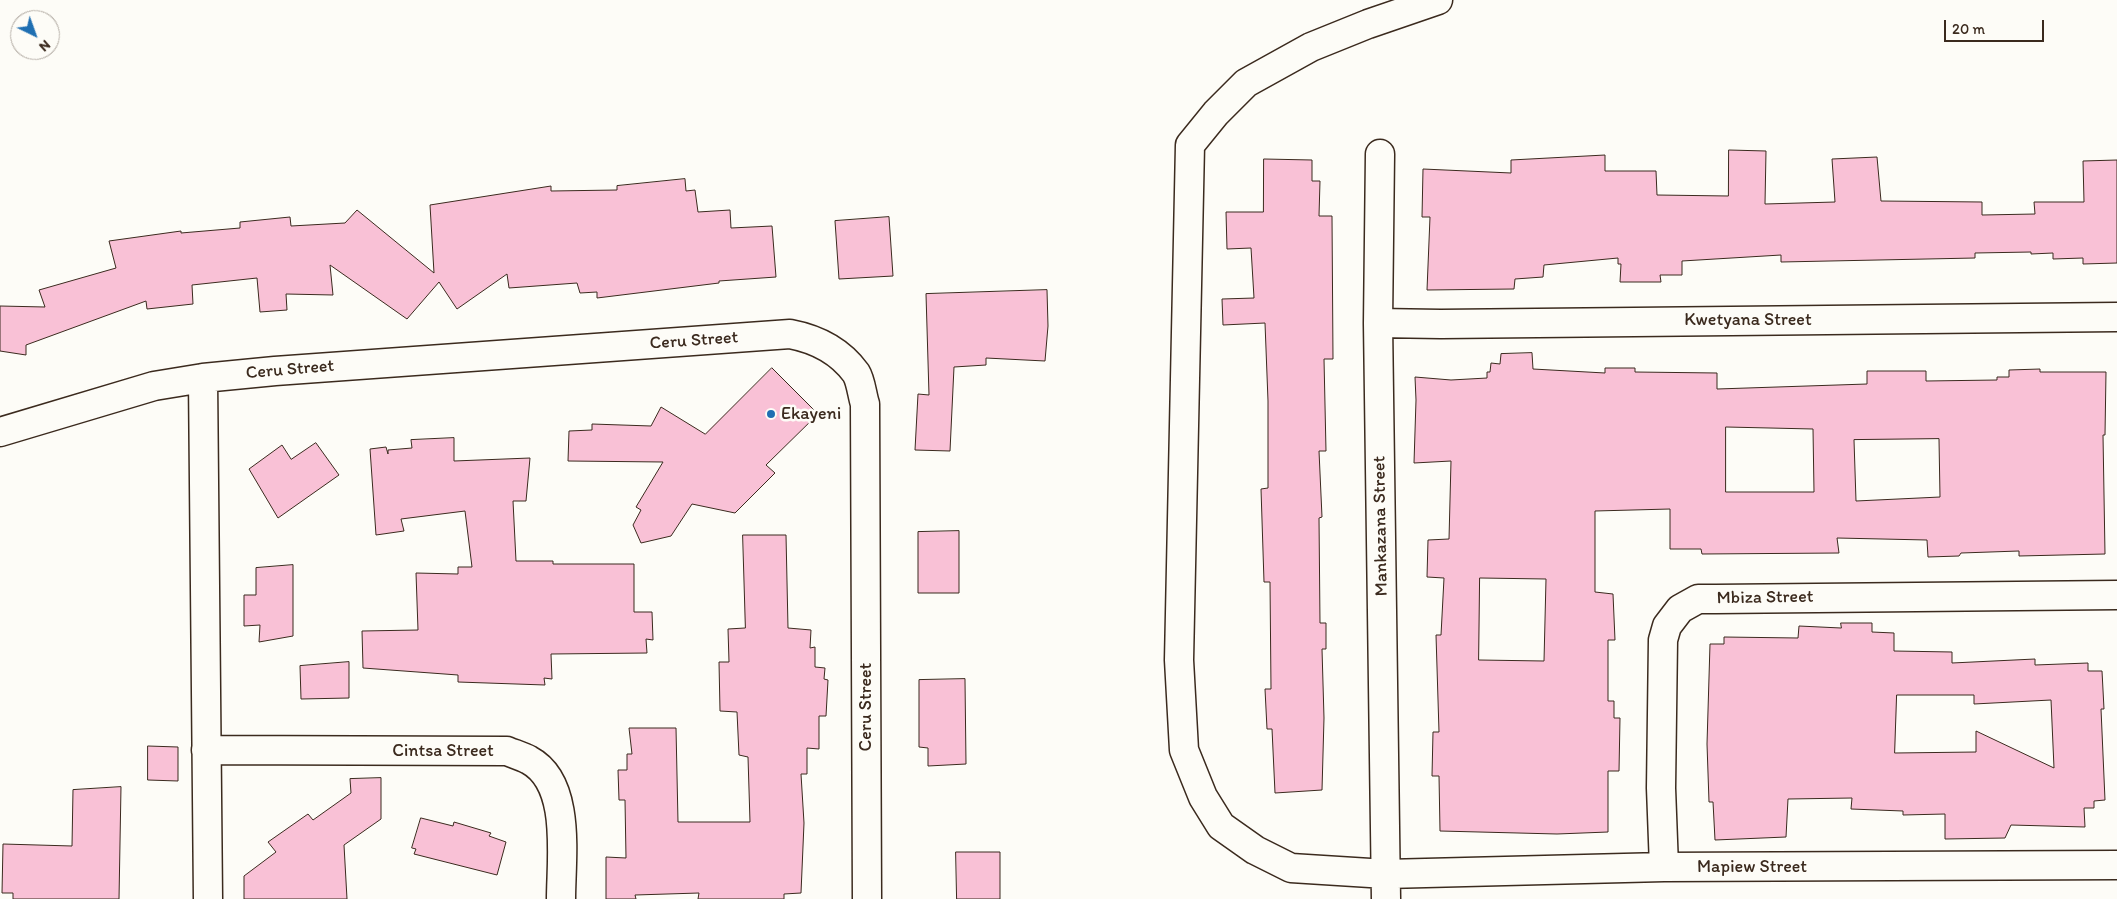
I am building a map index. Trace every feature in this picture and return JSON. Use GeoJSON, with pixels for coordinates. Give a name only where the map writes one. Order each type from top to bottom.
{"type":"FeatureCollection","features":[{"type":"Feature","properties":{"kind":"street","name":"Mapiew Street"},"geometry":{"type":"LineString","coordinates":[[1438,0],[1368,24],[1311,47],[1246,82],[1216,112],[1190,145],[1179,660],[1184,750],[1203,797],[1221,826],[1254,850],[1291,868],[1386,886],[1664,867],[2117,865]]}},
{"type":"Feature","properties":{"kind":"street","name":"Mankazana Street"},"geometry":{"type":"LineString","coordinates":[[1380,154],[1378,323],[1386,886]]}},
{"type":"Feature","properties":{"kind":"street","name":"Kwetyana Street"},"geometry":{"type":"LineString","coordinates":[[1378,323],[1441,324],[2117,317]]}},
{"type":"Feature","properties":{"kind":"street","name":"Ceru Street"},"geometry":{"type":"LineString","coordinates":[[0,432],[154,386],[203,378],[284,370],[790,334],[830,348],[857,375],[865,404],[867,899]]}},
{"type":"Feature","properties":{"kind":"street"},"geometry":{"type":"LineString","coordinates":[[203,378],[208,899]]}},
{"type":"Feature","properties":{"kind":"street","name":"Mbiza Street"},"geometry":{"type":"LineString","coordinates":[[1664,867],[1661,788],[1663,640],[1672,617],[1688,603],[1698,599],[2117,595]]}},
{"type":"Feature","properties":{"kind":"street","name":"Cintsa Street"},"geometry":{"type":"LineString","coordinates":[[206,750],[507,751],[529,760],[541,769],[553,784],[560,809],[561,899]]}},
{"type":"Feature","properties":{"kind":"building"},"geometry":{"type":"Polygon","coordinates":[[[1729,150],[1766,151],[1765,204],[1835,202],[1832,159],[1877,157],[1881,201],[1982,202],[1982,215],[2035,214],[2034,202],[2084,202],[2083,161],[2117,160],[2117,263],[2083,264],[2083,258],[2053,259],[2053,253],[2031,254],[2031,252],[1975,253],[1975,258],[1781,262],[1781,255],[1682,261],[1682,275],[1660,275],[1661,282],[1620,282],[1621,264],[1618,264],[1618,258],[1544,265],[1543,277],[1515,279],[1514,289],[1427,290],[1430,217],[1422,217],[1423,169],[1511,173],[1511,160],[1605,155],[1605,171],[1656,171],[1657,195],[1728,196],[1729,150]]]}},
{"type":"Feature","properties":{"kind":"building"},"geometry":{"type":"Polygon","coordinates":[[[1264,159],[1312,160],[1312,181],[1320,181],[1319,216],[1332,216],[1333,359],[1324,359],[1326,451],[1319,451],[1322,517],[1319,518],[1320,623],[1326,623],[1326,649],[1322,649],[1324,718],[1322,790],[1275,793],[1272,729],[1267,729],[1265,689],[1271,689],[1270,582],[1264,582],[1261,489],[1268,488],[1268,401],[1265,323],[1223,325],[1222,299],[1254,298],[1251,248],[1227,249],[1226,212],[1263,212],[1264,159]]]}},
{"type":"Feature","properties":{"kind":"building"},"geometry":{"type":"Polygon","coordinates":[[[685,179],[686,191],[695,190],[698,212],[730,210],[731,228],[772,226],[776,277],[719,281],[719,283],[597,298],[597,292],[580,293],[577,283],[509,288],[507,274],[457,309],[439,282],[407,319],[330,265],[333,295],[286,294],[287,310],[260,312],[257,278],[192,285],[193,304],[147,309],[146,301],[26,345],[26,355],[0,351],[0,306],[45,307],[39,290],[116,268],[109,241],[181,231],[181,233],[240,228],[240,222],[290,217],[291,226],[345,223],[357,210],[434,273],[430,205],[551,186],[551,191],[617,190],[617,186],[685,179]]]}},
{"type":"Feature","properties":{"kind":"building"},"geometry":{"type":"Polygon","coordinates":[[[889,217],[893,276],[839,279],[835,221],[889,217]]]}},
{"type":"Feature","properties":{"kind":"building"},"geometry":{"type":"Polygon","coordinates":[[[1047,290],[1048,326],[1045,361],[986,358],[986,365],[954,367],[950,451],[915,450],[918,394],[929,395],[926,294],[1047,290]]]}},
{"type":"Feature","properties":{"kind":"building"},"geometry":{"type":"Polygon","coordinates":[[[1532,353],[1533,369],[1605,373],[1605,368],[1635,368],[1635,372],[1717,373],[1717,389],[1867,384],[1867,371],[1926,371],[1926,381],[1997,380],[1997,377],[2009,377],[2009,370],[2040,369],[2040,372],[2106,372],[2105,435],[2103,435],[2105,554],[2019,556],[2019,551],[1961,553],[1959,556],[1928,557],[1927,540],[1837,538],[1839,553],[1702,554],[1701,549],[1670,549],[1670,509],[1595,511],[1595,592],[1613,594],[1615,640],[1608,640],[1608,701],[1614,701],[1614,718],[1620,718],[1619,771],[1608,771],[1608,832],[1557,834],[1440,831],[1439,776],[1432,776],[1433,732],[1439,732],[1436,635],[1441,635],[1444,578],[1427,577],[1428,540],[1449,539],[1451,461],[1414,463],[1415,377],[1451,380],[1487,378],[1487,372],[1490,372],[1491,363],[1500,364],[1501,354],[1532,353]],[[1726,427],[1726,492],[1814,492],[1813,429],[1726,427]],[[1939,439],[1854,440],[1856,501],[1940,497],[1939,439]],[[1480,578],[1479,660],[1544,661],[1546,579],[1480,578]]]}},
{"type":"Feature","properties":{"kind":"building"},"geometry":{"type":"Polygon","coordinates":[[[772,368],[818,414],[766,465],[775,473],[735,513],[692,504],[671,536],[641,543],[633,525],[641,510],[636,507],[663,462],[568,461],[569,431],[592,430],[592,424],[651,426],[661,407],[705,434],[772,368]]]}},
{"type":"Feature","properties":{"kind":"building"},"geometry":{"type":"Polygon","coordinates":[[[454,438],[454,461],[530,458],[526,501],[513,501],[516,561],[553,561],[553,564],[634,564],[634,612],[652,612],[653,640],[646,639],[647,653],[551,654],[552,679],[544,678],[545,685],[458,682],[458,675],[363,668],[362,631],[418,630],[416,573],[458,574],[458,567],[472,567],[465,511],[401,519],[404,531],[376,535],[370,449],[386,447],[388,454],[388,450],[412,448],[411,440],[454,438]]]}},
{"type":"Feature","properties":{"kind":"building"},"geometry":{"type":"Polygon","coordinates":[[[316,443],[339,475],[278,518],[249,469],[282,445],[291,459],[316,443]]]}},
{"type":"Feature","properties":{"kind":"building"},"geometry":{"type":"Polygon","coordinates":[[[959,531],[959,593],[918,593],[918,532],[959,531]]]}},
{"type":"Feature","properties":{"kind":"building"},"geometry":{"type":"Polygon","coordinates":[[[743,535],[786,535],[788,628],[811,630],[810,648],[815,647],[815,667],[825,668],[824,679],[828,680],[826,716],[819,716],[819,749],[807,748],[807,774],[801,774],[804,823],[801,893],[784,894],[784,899],[698,899],[699,893],[635,895],[636,899],[606,899],[606,857],[626,858],[625,800],[619,800],[618,770],[627,770],[627,754],[632,754],[629,728],[676,728],[678,822],[750,822],[748,757],[739,755],[737,712],[720,711],[719,662],[729,662],[728,629],[745,628],[743,535]]]}},
{"type":"Feature","properties":{"kind":"building"},"geometry":{"type":"Polygon","coordinates":[[[293,565],[293,636],[259,642],[260,625],[244,626],[244,595],[256,595],[256,568],[293,565]]]}},
{"type":"Feature","properties":{"kind":"building"},"geometry":{"type":"Polygon","coordinates":[[[1841,623],[1872,623],[1872,632],[1894,633],[1894,651],[1952,652],[1952,663],[2035,659],[2035,665],[2088,663],[2088,671],[2102,671],[2104,709],[2101,709],[2105,800],[2094,801],[2094,808],[2084,808],[2085,827],[2011,825],[2005,838],[1945,839],[1945,814],[1903,815],[1903,811],[1851,809],[1852,798],[1788,799],[1786,837],[1715,840],[1713,802],[1709,802],[1707,744],[1710,644],[1724,644],[1724,637],[1798,638],[1799,626],[1841,628],[1841,623]],[[1897,695],[1895,753],[1976,752],[1976,731],[2054,768],[2051,700],[1974,704],[1974,695],[1897,695]]]}},
{"type":"Feature","properties":{"kind":"building"},"geometry":{"type":"Polygon","coordinates":[[[349,662],[349,698],[301,699],[300,666],[349,662]]]}},
{"type":"Feature","properties":{"kind":"building"},"geometry":{"type":"Polygon","coordinates":[[[965,679],[966,764],[928,766],[928,748],[919,747],[919,680],[965,679]]]}},
{"type":"Feature","properties":{"kind":"building"},"geometry":{"type":"Polygon","coordinates":[[[148,746],[178,747],[178,781],[148,780],[148,746]]]}},
{"type":"Feature","properties":{"kind":"building"},"geometry":{"type":"Polygon","coordinates":[[[381,778],[381,819],[344,845],[347,899],[244,899],[244,876],[276,852],[268,842],[308,814],[313,820],[351,793],[350,779],[381,778]]]}},
{"type":"Feature","properties":{"kind":"building"},"geometry":{"type":"Polygon","coordinates":[[[121,787],[119,899],[13,899],[13,893],[2,893],[3,844],[72,846],[73,790],[121,787]]]}},
{"type":"Feature","properties":{"kind":"building"},"geometry":{"type":"Polygon","coordinates":[[[421,818],[453,826],[454,822],[491,833],[489,836],[506,842],[497,875],[414,854],[416,849],[412,848],[421,818]]]}},
{"type":"Feature","properties":{"kind":"building"},"geometry":{"type":"Polygon","coordinates":[[[956,852],[1000,852],[1000,899],[957,899],[956,852]]]}},
{"type":"Feature","properties":{"kind":"place","name":"Ekayeni"},"geometry":{"type":"Point","coordinates":[771,414]}}]}
